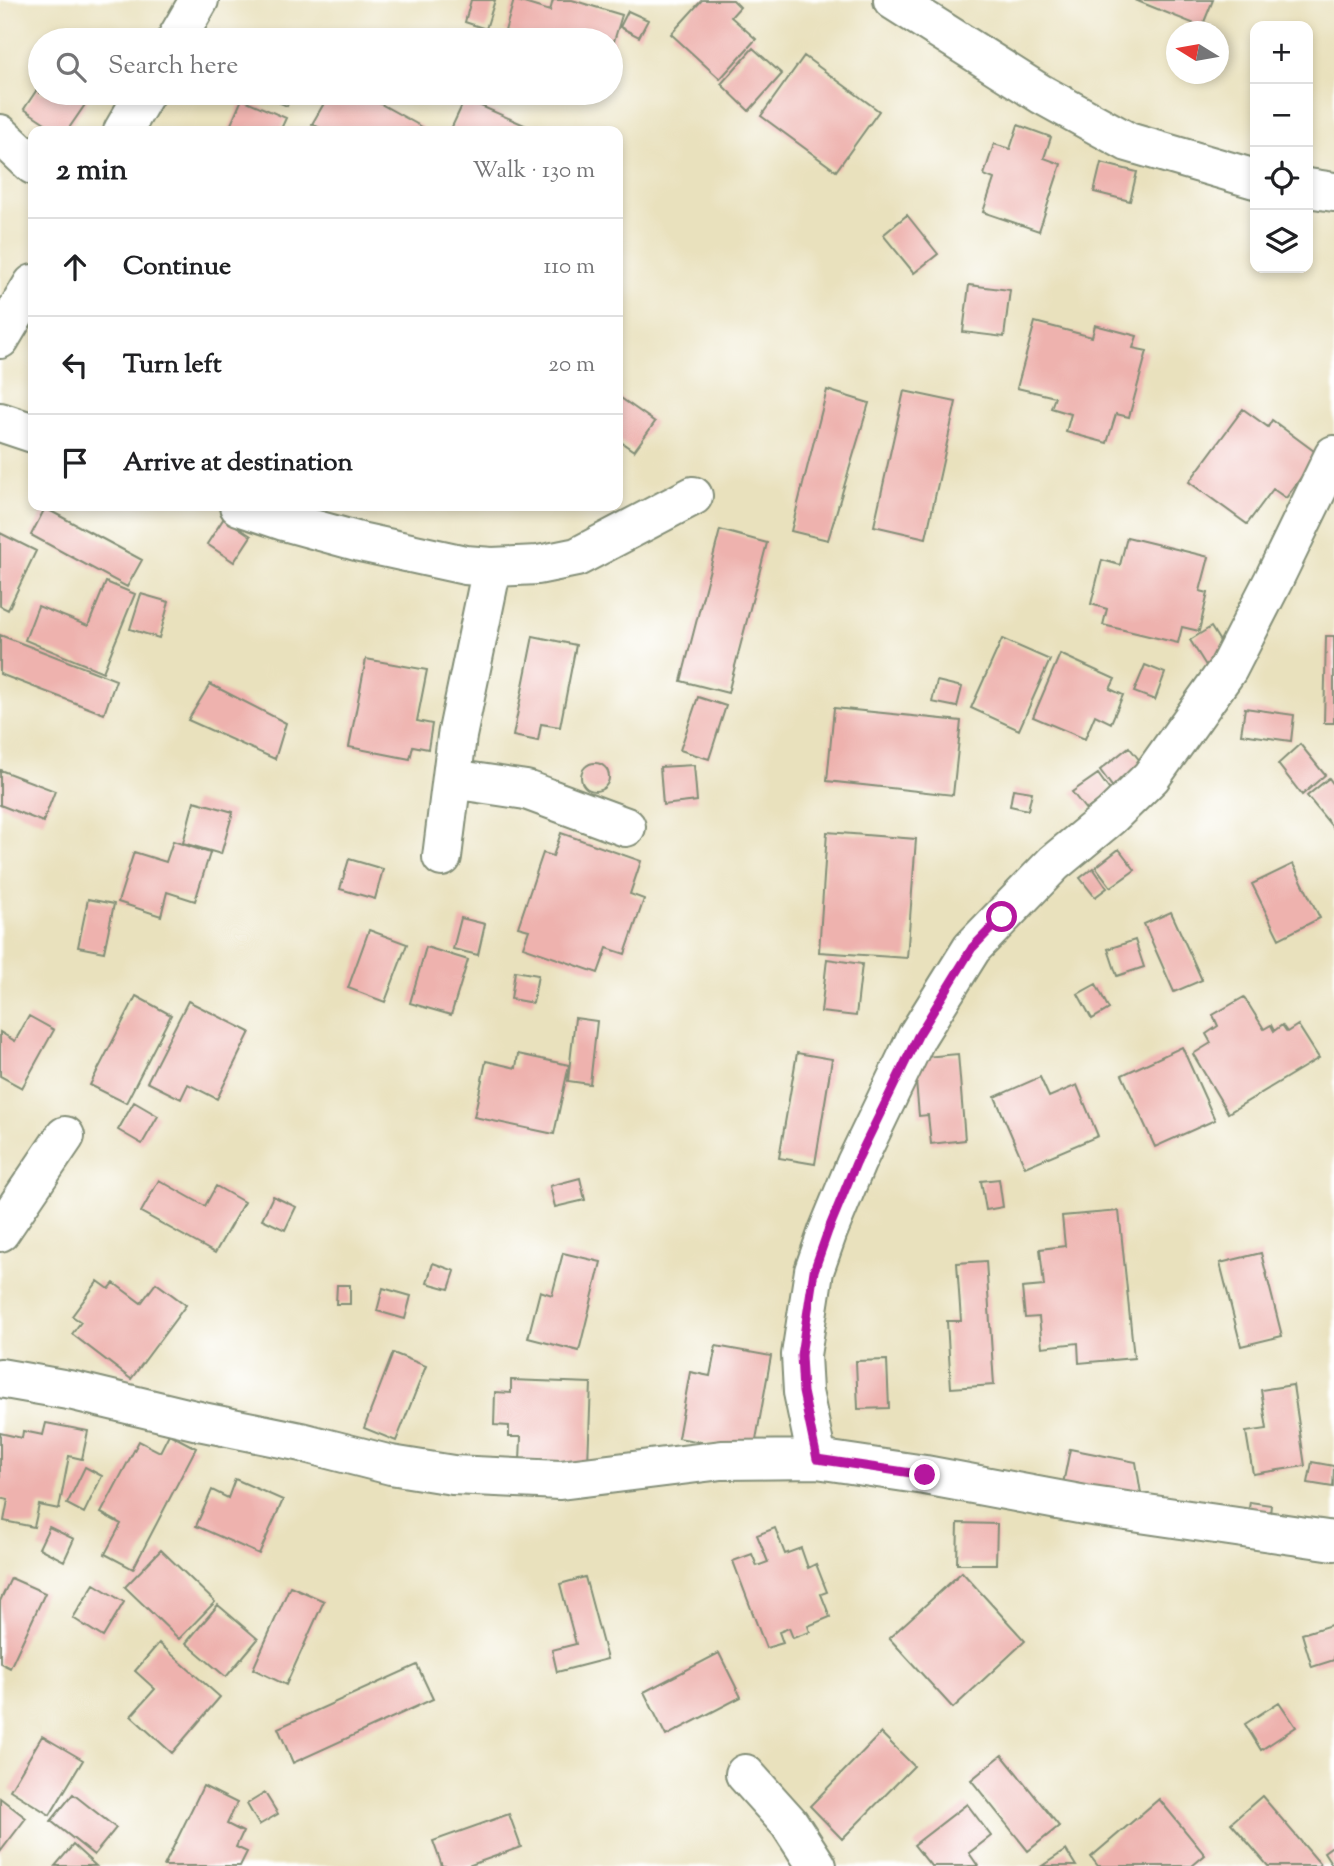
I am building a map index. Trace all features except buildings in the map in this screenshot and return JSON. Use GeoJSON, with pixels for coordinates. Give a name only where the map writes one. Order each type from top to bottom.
{"type":"FeatureCollection","features":[{"type":"Feature","properties":{"kind":"street"},"geometry":{"type":"LineString","coordinates":[[183,28],[199,0]]}},
{"type":"Feature","properties":{"kind":"street"},"geometry":{"type":"LineString","coordinates":[[893,0],[1041,94],[1128,142],[1250,178]]}},
{"type":"Feature","properties":{"kind":"street"},"geometry":{"type":"LineString","coordinates":[[126,126],[138,105]]}},
{"type":"Feature","properties":{"kind":"street"},"geometry":{"type":"LineString","coordinates":[[0,134],[28,160]]}},
{"type":"Feature","properties":{"kind":"street"},"geometry":{"type":"LineString","coordinates":[[1313,189],[1334,192]]}},
{"type":"Feature","properties":{"kind":"street"},"geometry":{"type":"LineString","coordinates":[[0,340],[28,292]]}},
{"type":"Feature","properties":{"kind":"street"},"geometry":{"type":"LineString","coordinates":[[0,422],[28,431]]}},
{"type":"Feature","properties":{"kind":"street"},"geometry":{"type":"LineString","coordinates":[[817,1459],[803,1392],[801,1355],[814,1271],[856,1163],[918,1036],[972,948],[1054,863],[1111,817],[1151,777],[1234,658],[1334,455]]}},
{"type":"Feature","properties":{"kind":"street"},"geometry":{"type":"LineString","coordinates":[[254,511],[360,542],[465,565],[492,568],[538,565],[577,557],[693,496]]}},
{"type":"Feature","properties":{"kind":"street"},"geometry":{"type":"LineString","coordinates":[[442,857],[457,736],[492,568]]}},
{"type":"Feature","properties":{"kind":"street"},"geometry":{"type":"LineString","coordinates":[[452,779],[526,790],[625,827]]}},
{"type":"Feature","properties":{"kind":"street"},"geometry":{"type":"LineString","coordinates":[[0,1232],[65,1136]]}},
{"type":"Feature","properties":{"kind":"street"},"geometry":{"type":"LineString","coordinates":[[0,1378],[74,1391],[302,1442],[391,1465],[453,1475],[560,1480],[722,1460],[817,1459],[925,1475],[1085,1505],[1334,1541]]}},
{"type":"Feature","properties":{"kind":"street"},"geometry":{"type":"LineString","coordinates":[[746,1774],[789,1823],[817,1866]]}},
{"type":"Feature","properties":{"kind":"route"},"geometry":{"type":"LineString","coordinates":[[925,1475],[817,1459],[803,1392],[801,1355],[814,1271],[856,1163],[918,1036],[972,948],[1002,917]]}}]}
